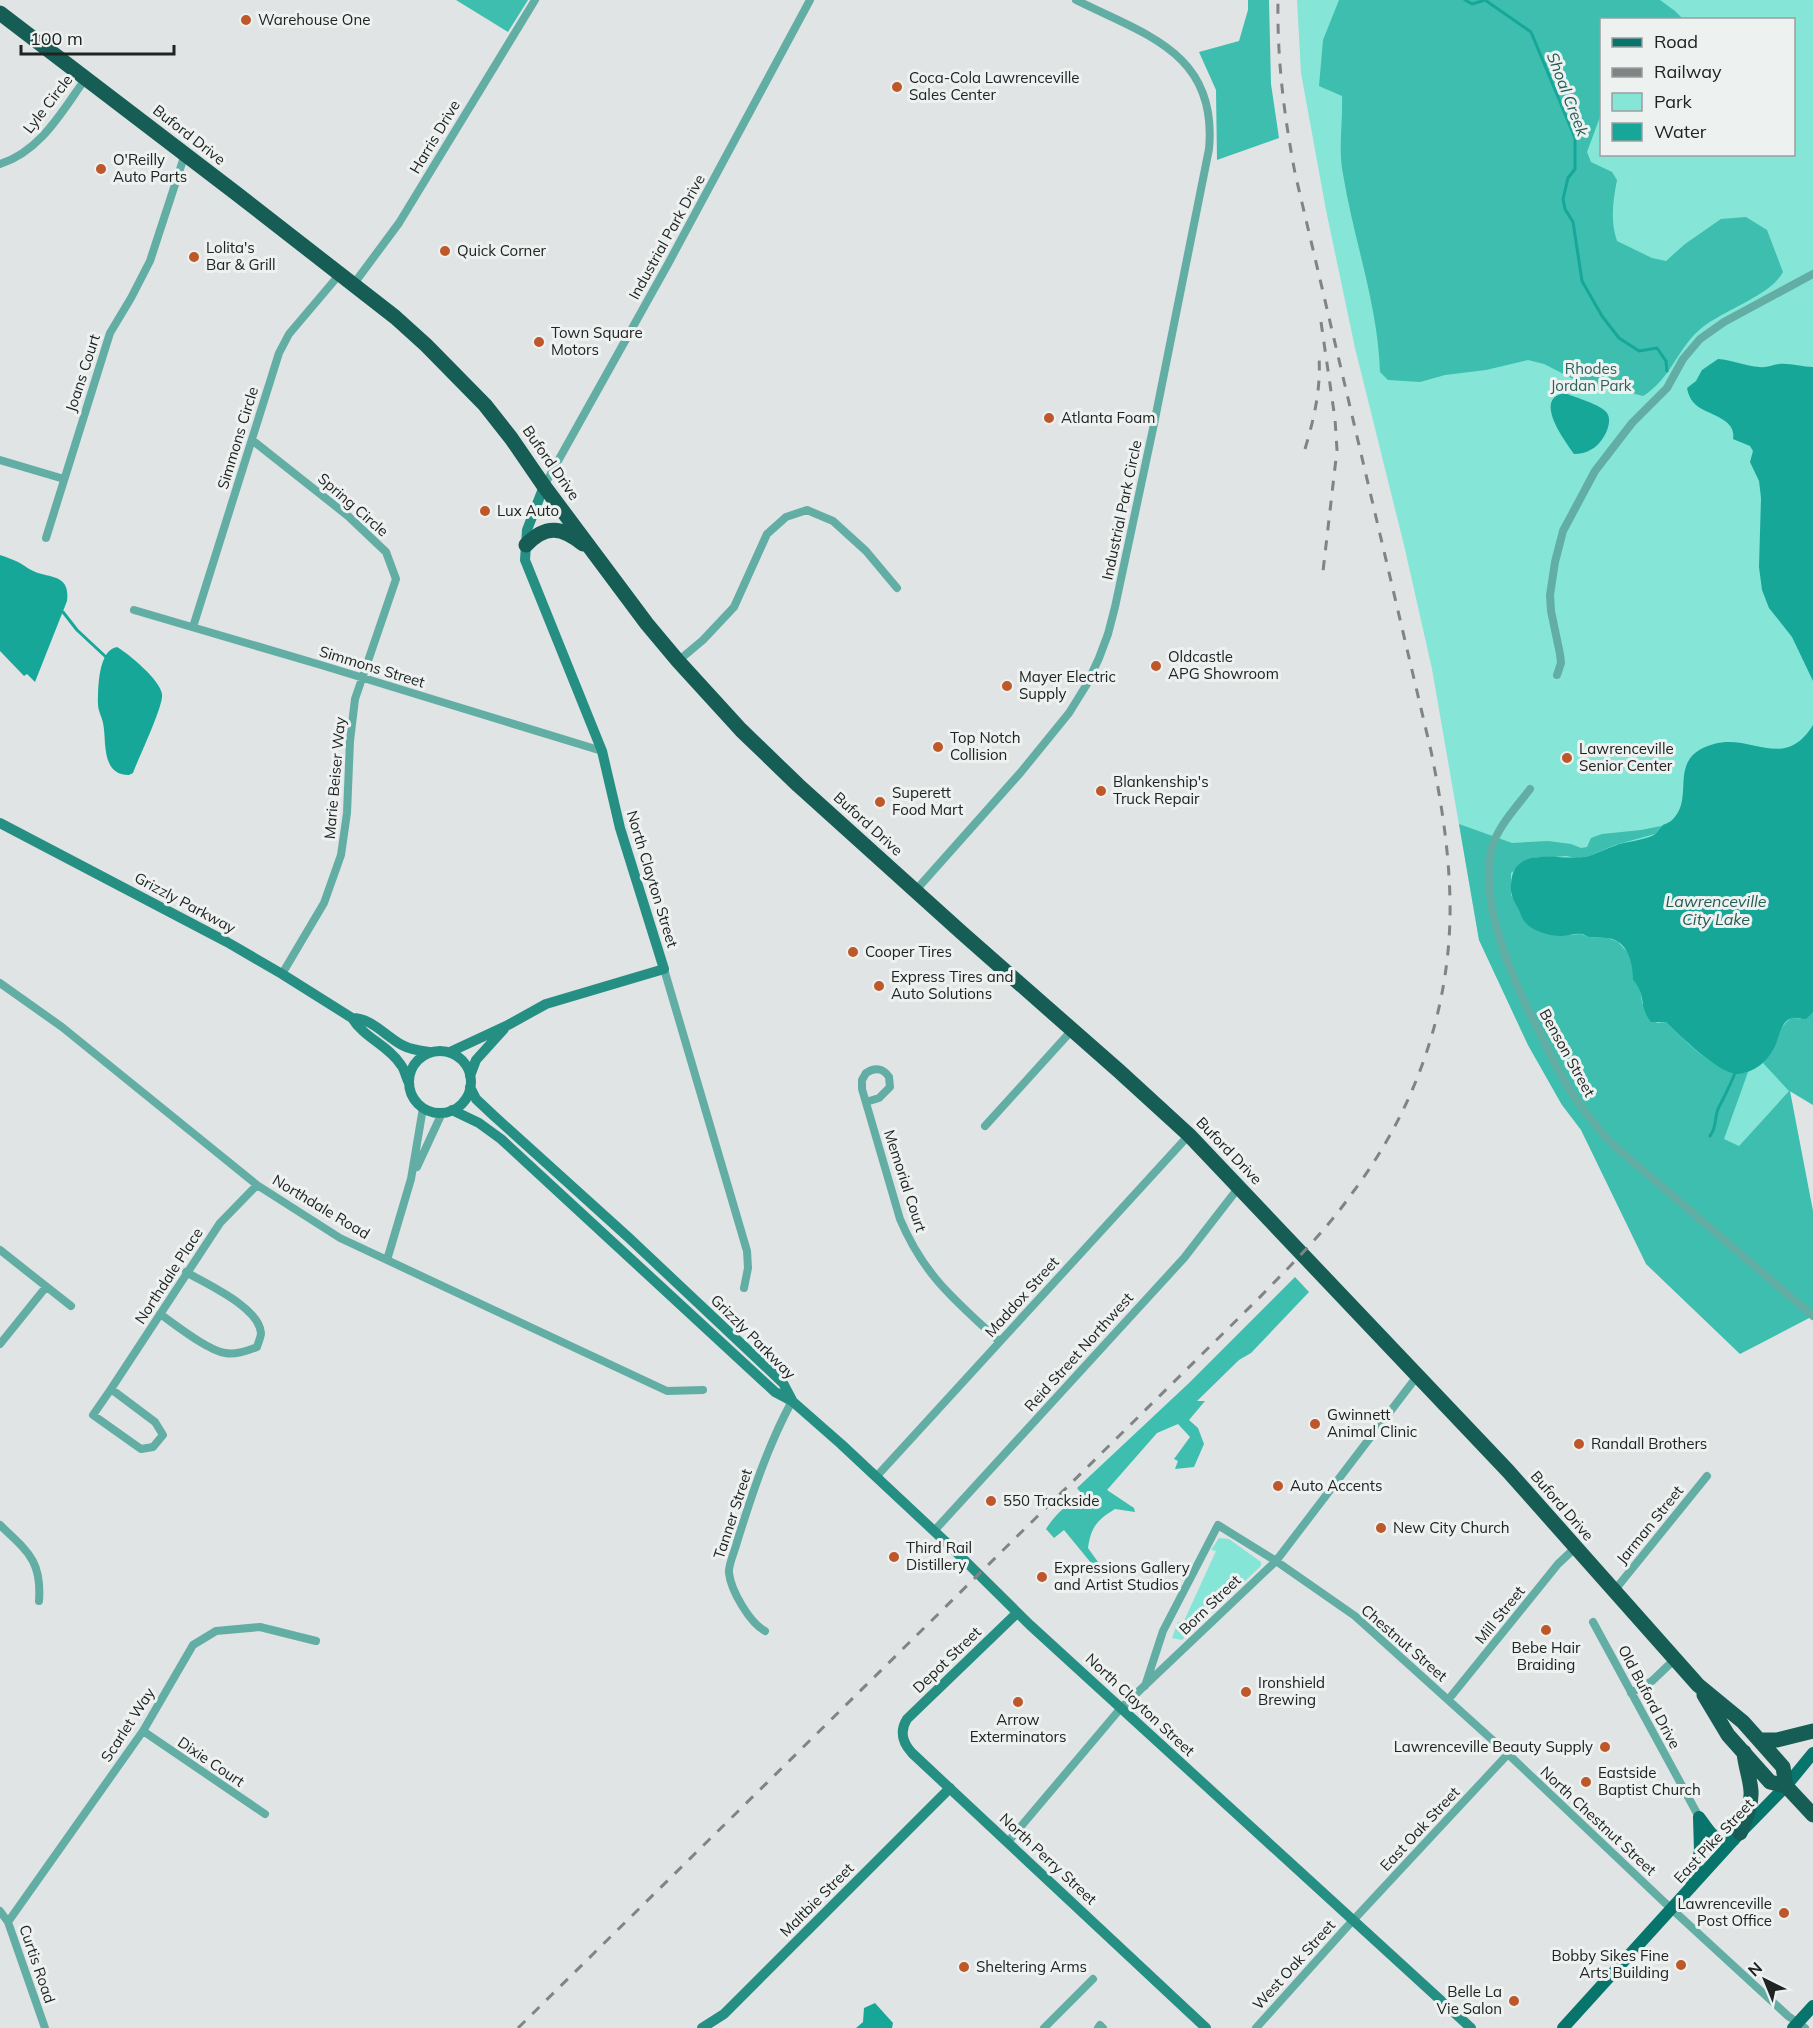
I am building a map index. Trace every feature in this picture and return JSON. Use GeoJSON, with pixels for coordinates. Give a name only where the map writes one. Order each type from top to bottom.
{"type":"FeatureCollection","features":[{"type":"Feature","properties":{"kind":"highway","name":"Buford Drive"},"geometry":{"type":"LineString","coordinates":[[0,13],[411,331],[485,405],[647,624],[678,662],[770,758],[963,935],[1072,1029],[1188,1135],[1332,1284],[1508,1472],[1698,1685],[1743,1722],[1783,1767],[1786,1786]]}},
{"type":"Feature","properties":{"kind":"highway"},"geometry":{"type":"LineString","coordinates":[[526,545],[536,535],[554,530],[570,533],[594,553]]}},
{"type":"Feature","properties":{"kind":"highway","name":"Buford Drive"},"geometry":{"type":"LineString","coordinates":[[1698,1685],[1728,1735],[1770,1782],[1786,1786],[1813,1815]]}},
{"type":"Feature","properties":{"kind":"highway"},"geometry":{"type":"LineString","coordinates":[[1759,1740],[1777,1740],[1813,1731]]}},
{"type":"Feature","properties":{"kind":"highway"},"geometry":{"type":"LineString","coordinates":[[1737,1837],[1750,1806],[1752,1793],[1745,1768],[1744,1752]]}},
{"type":"Feature","properties":{"kind":"main road","name":"East Pike Street"},"geometry":{"type":"LineString","coordinates":[[1563,2028],[1786,1786],[1813,1753]]}},
{"type":"Feature","properties":{"kind":"main road"},"geometry":{"type":"LineString","coordinates":[[1699,1817],[1718,1839],[1725,1842],[1737,1837]]}},
{"type":"Feature","properties":{"kind":"main road"},"geometry":{"type":"LineString","coordinates":[[1689,1890],[1700,1851],[1699,1817]]}},
{"type":"Feature","properties":{"kind":"main road"},"geometry":{"type":"LineString","coordinates":[[1799,2026],[1813,2006]]}},
{"type":"Feature","properties":{"kind":"street","name":"Harris Drive"},"geometry":{"type":"LineString","coordinates":[[353,285],[399,223],[535,0]]}},
{"type":"Feature","properties":{"kind":"street","name":"Industrial Park Drive"},"geometry":{"type":"LineString","coordinates":[[544,486],[668,264],[810,0]]}},
{"type":"Feature","properties":{"kind":"street","name":"Industrial Park Circle"},"geometry":{"type":"LineString","coordinates":[[916,890],[1054,733],[1082,693],[1099,658],[1115,607],[1207,158],[1209,118],[1201,91],[1182,61],[1158,39],[1076,0]]}},
{"type":"Feature","properties":{"kind":"street","name":"Lyle Circle"},"geometry":{"type":"LineString","coordinates":[[0,164],[24,153],[44,135],[86,78]]}},
{"type":"Feature","properties":{"kind":"street","name":"Joans Court"},"geometry":{"type":"LineString","coordinates":[[46,538],[110,333],[150,261],[185,154]]}},
{"type":"Feature","properties":{"kind":"street","name":"Simmons Circle"},"geometry":{"type":"LineString","coordinates":[[193,627],[279,353],[289,334],[339,274]]}},
{"type":"Feature","properties":{"kind":"street"},"geometry":{"type":"LineString","coordinates":[[1557,675],[1561,663],[1550,595],[1554,570],[1563,531],[1595,471],[1632,423],[1667,388],[1683,359],[1700,339],[1724,322],[1813,274]]}},
{"type":"Feature","properties":{"kind":"street","name":"Spring Circle"},"geometry":{"type":"LineString","coordinates":[[252,440],[348,516],[386,552],[396,579],[363,679]]}},
{"type":"Feature","properties":{"kind":"street"},"geometry":{"type":"LineString","coordinates":[[0,460],[64,479]]}},
{"type":"Feature","properties":{"kind":"street","name":"North Clayton Street"},"geometry":{"type":"LineString","coordinates":[[544,486],[527,530],[525,560],[602,751],[620,828],[747,1251],[748,1268],[744,1288]]}},
{"type":"Feature","properties":{"kind":"street"},"geometry":{"type":"LineString","coordinates":[[678,662],[703,640],[734,607],[767,534],[786,517],[807,510],[833,521],[866,551],[897,588]]}},
{"type":"Feature","properties":{"kind":"street","name":"Simmons Street"},"geometry":{"type":"LineString","coordinates":[[134,610],[602,751]]}},
{"type":"Feature","properties":{"kind":"street","name":"Marie Beiser Way"},"geometry":{"type":"LineString","coordinates":[[282,974],[324,903],[341,855],[347,813],[350,741],[355,699],[363,679]]}},
{"type":"Feature","properties":{"kind":"street","name":"Benson Street"},"geometry":{"type":"LineString","coordinates":[[1530,789],[1503,824],[1494,843],[1491,852],[1490,881],[1497,930],[1510,971],[1562,1078],[1610,1142],[1813,1316]]}},
{"type":"Feature","properties":{"kind":"street","name":"Grizzly Parkway"},"geometry":{"type":"LineString","coordinates":[[0,823],[166,909],[282,974],[352,1018],[358,1029],[396,1059],[402,1066],[409,1083]]}},
{"type":"Feature","properties":{"kind":"street"},"geometry":{"type":"LineString","coordinates":[[450,1052],[546,1004],[664,969]]}},
{"type":"Feature","properties":{"kind":"street","name":"Northdale Road"},"geometry":{"type":"LineString","coordinates":[[0,983],[62,1027],[257,1185],[340,1238],[667,1391],[703,1390]]}},
{"type":"Feature","properties":{"kind":"street","name":"Grizzly Parkway"},"geometry":{"type":"LineString","coordinates":[[352,1018],[363,1018],[401,1045],[430,1052]]}},
{"type":"Feature","properties":{"kind":"street"},"geometry":{"type":"LineString","coordinates":[[470,1082],[463,1061],[450,1052],[440,1051],[430,1052],[414,1064],[409,1083],[411,1093],[423,1108],[432,1112],[447,1111],[460,1105],[467,1096],[476,1060],[508,1025]]}},
{"type":"Feature","properties":{"kind":"street"},"geometry":{"type":"LineString","coordinates":[[984,1126],[1072,1029]]}},
{"type":"Feature","properties":{"kind":"street","name":"Memorial Court"},"geometry":{"type":"LineString","coordinates":[[866,1102],[879,1098],[890,1087],[889,1077],[882,1070],[873,1069],[864,1076],[862,1086],[866,1102],[900,1219],[915,1251],[934,1278],[999,1341]]}},
{"type":"Feature","properties":{"kind":"street","name":"Grizzly Parkway"},"geometry":{"type":"LineString","coordinates":[[470,1082],[476,1099],[628,1237],[783,1383],[792,1401]]}},
{"type":"Feature","properties":{"kind":"street"},"geometry":{"type":"LineString","coordinates":[[387,1260],[411,1179],[423,1108]]}},
{"type":"Feature","properties":{"kind":"street"},"geometry":{"type":"LineString","coordinates":[[411,1179],[447,1111]]}},
{"type":"Feature","properties":{"kind":"street","name":"Grizzly Parkway"},"geometry":{"type":"LineString","coordinates":[[447,1111],[479,1123],[501,1138],[776,1392],[792,1401]]}},
{"type":"Feature","properties":{"kind":"street","name":"Maddox Street"},"geometry":{"type":"LineString","coordinates":[[876,1476],[1188,1135]]}},
{"type":"Feature","properties":{"kind":"street","name":"Northdale Place"},"geometry":{"type":"LineString","coordinates":[[111,1389],[155,1422],[163,1435],[153,1447],[141,1449],[93,1415],[220,1223],[257,1185]]}},
{"type":"Feature","properties":{"kind":"street","name":"Reid Street Northwest"},"geometry":{"type":"LineString","coordinates":[[934,1532],[1184,1258],[1239,1187]]}},
{"type":"Feature","properties":{"kind":"street"},"geometry":{"type":"LineString","coordinates":[[0,1250],[71,1306]]}},
{"type":"Feature","properties":{"kind":"street"},"geometry":{"type":"LineString","coordinates":[[160,1314],[224,1353],[240,1353],[257,1347],[261,1333],[254,1315],[186,1272]]}},
{"type":"Feature","properties":{"kind":"street"},"geometry":{"type":"LineString","coordinates":[[0,1344],[46,1287]]}},
{"type":"Feature","properties":{"kind":"street","name":"Born Street"},"geometry":{"type":"LineString","coordinates":[[1007,1842],[1120,1708],[1276,1561],[1418,1375]]}},
{"type":"Feature","properties":{"kind":"street","name":"North Clayton Street"},"geometry":{"type":"LineString","coordinates":[[792,1401],[876,1476],[1017,1613],[1471,2028]]}},
{"type":"Feature","properties":{"kind":"street","name":"Tanner Street"},"geometry":{"type":"LineString","coordinates":[[765,1631],[756,1626],[735,1593],[728,1572],[760,1473],[780,1423],[792,1401]]}},
{"type":"Feature","properties":{"kind":"street","name":"Jarman Street"},"geometry":{"type":"LineString","coordinates":[[1614,1591],[1707,1476]]}},
{"type":"Feature","properties":{"kind":"street"},"geometry":{"type":"LineString","coordinates":[[0,1525],[29,1554],[40,1580],[39,1601]]}},
{"type":"Feature","properties":{"kind":"street","name":"Chestnut Street"},"geometry":{"type":"LineString","coordinates":[[1144,1686],[1163,1631],[1218,1525],[1276,1561],[1355,1616],[1508,1754]]}},
{"type":"Feature","properties":{"kind":"street","name":"Mill Street"},"geometry":{"type":"LineString","coordinates":[[1448,1700],[1558,1564],[1575,1548]]}},
{"type":"Feature","properties":{"kind":"street","name":"Depot Street"},"geometry":{"type":"LineString","coordinates":[[902,1731],[907,1719],[1017,1613]]}},
{"type":"Feature","properties":{"kind":"street","name":"Old Buford Drive"},"geometry":{"type":"LineString","coordinates":[[1593,1622],[1699,1817]]}},
{"type":"Feature","properties":{"kind":"street","name":"Scarlet Way"},"geometry":{"type":"LineString","coordinates":[[8,1922],[142,1731],[193,1645],[216,1631],[260,1627],[315,1641]]}},
{"type":"Feature","properties":{"kind":"street"},"geometry":{"type":"LineString","coordinates":[[1631,1693],[1653,1681],[1675,1659]]}},
{"type":"Feature","properties":{"kind":"street","name":"Dixie Court"},"geometry":{"type":"LineString","coordinates":[[142,1731],[265,1814]]}},
{"type":"Feature","properties":{"kind":"street","name":"North Perry Street"},"geometry":{"type":"LineString","coordinates":[[902,1731],[903,1740],[908,1748],[1206,2028]]}},
{"type":"Feature","properties":{"kind":"street","name":"North Chestnut Street"},"geometry":{"type":"LineString","coordinates":[[1508,1754],[1799,2026]]}},
{"type":"Feature","properties":{"kind":"street","name":"East Oak Street"},"geometry":{"type":"LineString","coordinates":[[1353,1921],[1508,1754]]}},
{"type":"Feature","properties":{"kind":"street","name":"Maltbie Street"},"geometry":{"type":"LineString","coordinates":[[702,2028],[736,2002],[950,1788]]}},
{"type":"Feature","properties":{"kind":"street","name":"Curtis Road"},"geometry":{"type":"LineString","coordinates":[[0,1911],[8,1922],[45,2028]]}},
{"type":"Feature","properties":{"kind":"street","name":"West Oak Street"},"geometry":{"type":"LineString","coordinates":[[1256,2028],[1353,1921]]}},
{"type":"Feature","properties":{"kind":"street"},"geometry":{"type":"LineString","coordinates":[[1044,2028],[1093,1979]]}},
{"type":"Feature","properties":{"kind":"street"},"geometry":{"type":"LineString","coordinates":[[1098,2028],[1100,2025],[1103,2028]]}},
{"type":"Feature","properties":{"kind":"green space"},"geometry":{"type":"Polygon","coordinates":[[[456,0],[528,0],[508,32],[456,0]]]}},
{"type":"Feature","properties":{"kind":"green space"},"geometry":{"type":"Polygon","coordinates":[[[1248,0],[1269,0],[1271,84],[1279,138],[1217,160],[1216,90],[1199,52],[1239,41],[1248,10],[1248,0]]]}},
{"type":"Feature","properties":{"kind":"green space","name":"Rhodes Jordan Park"},"geometry":{"type":"Polygon","coordinates":[[[1297,0],[1813,0],[1813,1105],[1789,1091],[1739,1146],[1562,1105],[1528,1045],[1479,940],[1432,669],[1355,348],[1326,210],[1301,73],[1297,0]]]}},
{"type":"Feature","properties":{"kind":"green space"},"geometry":{"type":"Polygon","coordinates":[[[1339,0],[1660,0],[1682,18],[1600,18],[1600,117],[1587,152],[1591,162],[1612,172],[1617,180],[1613,218],[1617,241],[1652,258],[1666,261],[1685,244],[1721,219],[1746,217],[1767,230],[1783,272],[1767,289],[1696,333],[1666,374],[1652,390],[1643,396],[1612,388],[1595,390],[1544,364],[1528,360],[1486,370],[1445,375],[1420,382],[1388,380],[1380,372],[1375,322],[1343,174],[1342,96],[1319,86],[1323,40],[1339,0]]]}},
{"type":"Feature","properties":{"kind":"green space"},"geometry":{"type":"Polygon","coordinates":[[[1459,824],[1512,843],[1548,841],[1571,844],[1581,848],[1587,847],[1591,838],[1602,834],[1661,826],[1655,834],[1615,845],[1589,856],[1536,857],[1511,873],[1511,895],[1533,928],[1557,936],[1580,934],[1593,938],[1606,937],[1618,942],[1630,955],[1633,980],[1640,987],[1642,1003],[1657,1023],[1666,1022],[1693,1048],[1715,1064],[1737,1072],[1748,1072],[1724,1139],[1739,1146],[1789,1091],[1763,1063],[1783,1026],[1793,1017],[1800,1019],[1813,1012],[1813,1105],[1790,1091],[1813,1211],[1813,1316],[1740,1354],[1646,1264],[1581,1130],[1562,1105],[1528,1045],[1479,940],[1459,824]]]}},
{"type":"Feature","properties":{"kind":"green space"},"geometry":{"type":"Polygon","coordinates":[[[1295,1277],[1309,1292],[1251,1353],[1239,1360],[1197,1401],[1205,1401],[1189,1420],[1198,1428],[1204,1444],[1194,1467],[1175,1469],[1178,1461],[1174,1459],[1190,1437],[1178,1424],[1157,1433],[1107,1490],[1134,1508],[1135,1512],[1115,1509],[1096,1525],[1088,1548],[1098,1562],[1096,1569],[1064,1530],[1054,1538],[1046,1529],[1058,1514],[1082,1494],[1077,1488],[1189,1383],[1295,1277]]]}},
{"type":"Feature","properties":{"kind":"green space"},"geometry":{"type":"Polygon","coordinates":[[[1219,1538],[1229,1539],[1261,1562],[1261,1566],[1182,1640],[1172,1638],[1178,1622],[1184,1621],[1216,1551],[1211,1550],[1219,1538]]]}},
{"type":"Feature","properties":{"kind":"water"},"geometry":{"type":"Polygon","coordinates":[[[1718,359],[1762,367],[1783,364],[1813,367],[1813,681],[1792,637],[1769,608],[1762,590],[1759,567],[1761,498],[1759,481],[1750,462],[1753,451],[1750,446],[1733,439],[1730,426],[1696,405],[1688,393],[1687,388],[1696,381],[1702,370],[1718,359]]]}},
{"type":"Feature","properties":{"kind":"water"},"geometry":{"type":"Polygon","coordinates":[[[1565,393],[1600,407],[1609,417],[1603,438],[1596,446],[1585,452],[1574,454],[1554,421],[1551,403],[1556,397],[1565,393]]]}},
{"type":"Feature","properties":{"kind":"water"},"geometry":{"type":"Polygon","coordinates":[[[0,555],[35,572],[60,580],[66,587],[67,601],[35,682],[27,674],[24,676],[0,651],[0,555]]]}},
{"type":"Feature","properties":{"kind":"water"},"geometry":{"type":"Polygon","coordinates":[[[117,647],[150,675],[162,694],[162,700],[150,732],[133,773],[129,775],[113,769],[109,763],[103,723],[98,707],[100,671],[106,655],[117,647]]]}},
{"type":"Feature","properties":{"kind":"water","name":"Lawrenceville City Lake"},"geometry":{"type":"Polygon","coordinates":[[[1813,725],[1813,1012],[1806,1019],[1789,1019],[1781,1029],[1773,1051],[1764,1062],[1752,1070],[1737,1074],[1710,1061],[1666,1022],[1651,1022],[1647,1016],[1640,990],[1633,980],[1628,953],[1620,943],[1582,934],[1553,936],[1537,931],[1523,919],[1512,895],[1511,885],[1514,872],[1520,863],[1529,859],[1589,856],[1619,844],[1654,835],[1663,825],[1673,819],[1680,809],[1686,767],[1690,758],[1699,750],[1728,742],[1779,749],[1791,746],[1802,739],[1813,725]]]}},
{"type":"Feature","properties":{"kind":"water"},"geometry":{"type":"Polygon","coordinates":[[[875,2003],[893,2023],[892,2028],[856,2028],[863,2022],[864,2008],[875,2003]]]}},
{"type":"Feature","properties":{"kind":"waterway","name":"Shoal Creek"},"geometry":{"type":"LineString","coordinates":[[1465,0],[1472,4],[1485,0],[1531,32],[1575,138],[1575,169],[1568,178],[1563,199],[1565,209],[1573,222],[1582,281],[1602,316],[1619,338],[1639,351],[1657,348],[1666,361],[1667,371]]}},
{"type":"Feature","properties":{"kind":"waterway"},"geometry":{"type":"LineString","coordinates":[[63,612],[77,630],[106,657]]}},
{"type":"Feature","properties":{"kind":"waterway"},"geometry":{"type":"LineString","coordinates":[[1710,1136],[1714,1129],[1718,1109],[1735,1073]]}},
{"type":"Feature","properties":{"kind":"railway"},"geometry":{"type":"LineString","coordinates":[[518,2028],[1256,1301],[1307,1248],[1342,1207],[1375,1160],[1412,1091],[1426,1054],[1445,979],[1449,940],[1450,900],[1444,825],[1431,751],[1295,173],[1282,87],[1278,0]]}},
{"type":"Feature","properties":{"kind":"railway"},"geometry":{"type":"LineString","coordinates":[[1321,322],[1335,419],[1337,450],[1322,580]]}},
{"type":"Feature","properties":{"kind":"railway"},"geometry":{"type":"LineString","coordinates":[[1305,449],[1316,404],[1319,357]]}},
{"type":"Feature","properties":{"kind":"place","name":"Warehouse One"},"geometry":{"type":"Point","coordinates":[246,20]}},
{"type":"Feature","properties":{"kind":"place","name":"Coca-Cola Lawrenceville Sales Center"},"geometry":{"type":"Point","coordinates":[897,87]}},
{"type":"Feature","properties":{"kind":"place","name":"O'Reilly Auto Parts"},"geometry":{"type":"Point","coordinates":[101,169]}},
{"type":"Feature","properties":{"kind":"place","name":"Quick Corner"},"geometry":{"type":"Point","coordinates":[445,251]}},
{"type":"Feature","properties":{"kind":"place","name":"Lolita's Bar & Grill"},"geometry":{"type":"Point","coordinates":[194,257]}},
{"type":"Feature","properties":{"kind":"place","name":"Town Square Motors"},"geometry":{"type":"Point","coordinates":[539,342]}},
{"type":"Feature","properties":{"kind":"place","name":"Atlanta Foam"},"geometry":{"type":"Point","coordinates":[1049,418]}},
{"type":"Feature","properties":{"kind":"place","name":"Lux Auto"},"geometry":{"type":"Point","coordinates":[485,511]}},
{"type":"Feature","properties":{"kind":"place","name":"Oldcastle APG Showroom"},"geometry":{"type":"Point","coordinates":[1156,666]}},
{"type":"Feature","properties":{"kind":"place","name":"Mayer Electric Supply"},"geometry":{"type":"Point","coordinates":[1007,686]}},
{"type":"Feature","properties":{"kind":"place","name":"Top Notch Collision"},"geometry":{"type":"Point","coordinates":[938,747]}},
{"type":"Feature","properties":{"kind":"place","name":"Lawrenceville Senior Center"},"geometry":{"type":"Point","coordinates":[1567,758]}},
{"type":"Feature","properties":{"kind":"place","name":"Blankenship's Truck Repair"},"geometry":{"type":"Point","coordinates":[1101,791]}},
{"type":"Feature","properties":{"kind":"place","name":"Superett Food Mart"},"geometry":{"type":"Point","coordinates":[880,802]}},
{"type":"Feature","properties":{"kind":"place","name":"Cooper Tires"},"geometry":{"type":"Point","coordinates":[853,952]}},
{"type":"Feature","properties":{"kind":"place","name":"Express Tires and Auto Solutions"},"geometry":{"type":"Point","coordinates":[879,986]}},
{"type":"Feature","properties":{"kind":"place","name":"Gwinnett Animal Clinic"},"geometry":{"type":"Point","coordinates":[1315,1424]}},
{"type":"Feature","properties":{"kind":"place","name":"Randall Brothers"},"geometry":{"type":"Point","coordinates":[1579,1444]}},
{"type":"Feature","properties":{"kind":"place","name":"Auto Accents"},"geometry":{"type":"Point","coordinates":[1278,1486]}},
{"type":"Feature","properties":{"kind":"place","name":"550 Trackside"},"geometry":{"type":"Point","coordinates":[991,1501]}},
{"type":"Feature","properties":{"kind":"place","name":"New City Church"},"geometry":{"type":"Point","coordinates":[1381,1528]}},
{"type":"Feature","properties":{"kind":"place","name":"Third Rail Distillery"},"geometry":{"type":"Point","coordinates":[894,1557]}},
{"type":"Feature","properties":{"kind":"place","name":"Expressions Gallery and Artist Studios"},"geometry":{"type":"Point","coordinates":[1042,1577]}},
{"type":"Feature","properties":{"kind":"place","name":"Bebe Hair Braiding"},"geometry":{"type":"Point","coordinates":[1546,1630]}},
{"type":"Feature","properties":{"kind":"place","name":"Ironshield Brewing"},"geometry":{"type":"Point","coordinates":[1246,1692]}},
{"type":"Feature","properties":{"kind":"place","name":"Arrow Exterminators"},"geometry":{"type":"Point","coordinates":[1018,1702]}},
{"type":"Feature","properties":{"kind":"place","name":"Lawrenceville Beauty Supply"},"geometry":{"type":"Point","coordinates":[1605,1747]}},
{"type":"Feature","properties":{"kind":"place","name":"Eastside Baptist Church"},"geometry":{"type":"Point","coordinates":[1586,1782]}},
{"type":"Feature","properties":{"kind":"place","name":"Lawrenceville Post Office"},"geometry":{"type":"Point","coordinates":[1784,1913]}},
{"type":"Feature","properties":{"kind":"place","name":"Bobby Sikes Fine Arts Building"},"geometry":{"type":"Point","coordinates":[1681,1965]}},
{"type":"Feature","properties":{"kind":"place","name":"Sheltering Arms"},"geometry":{"type":"Point","coordinates":[964,1967]}},
{"type":"Feature","properties":{"kind":"place","name":"Belle La Vie Salon"},"geometry":{"type":"Point","coordinates":[1514,2001]}}]}
